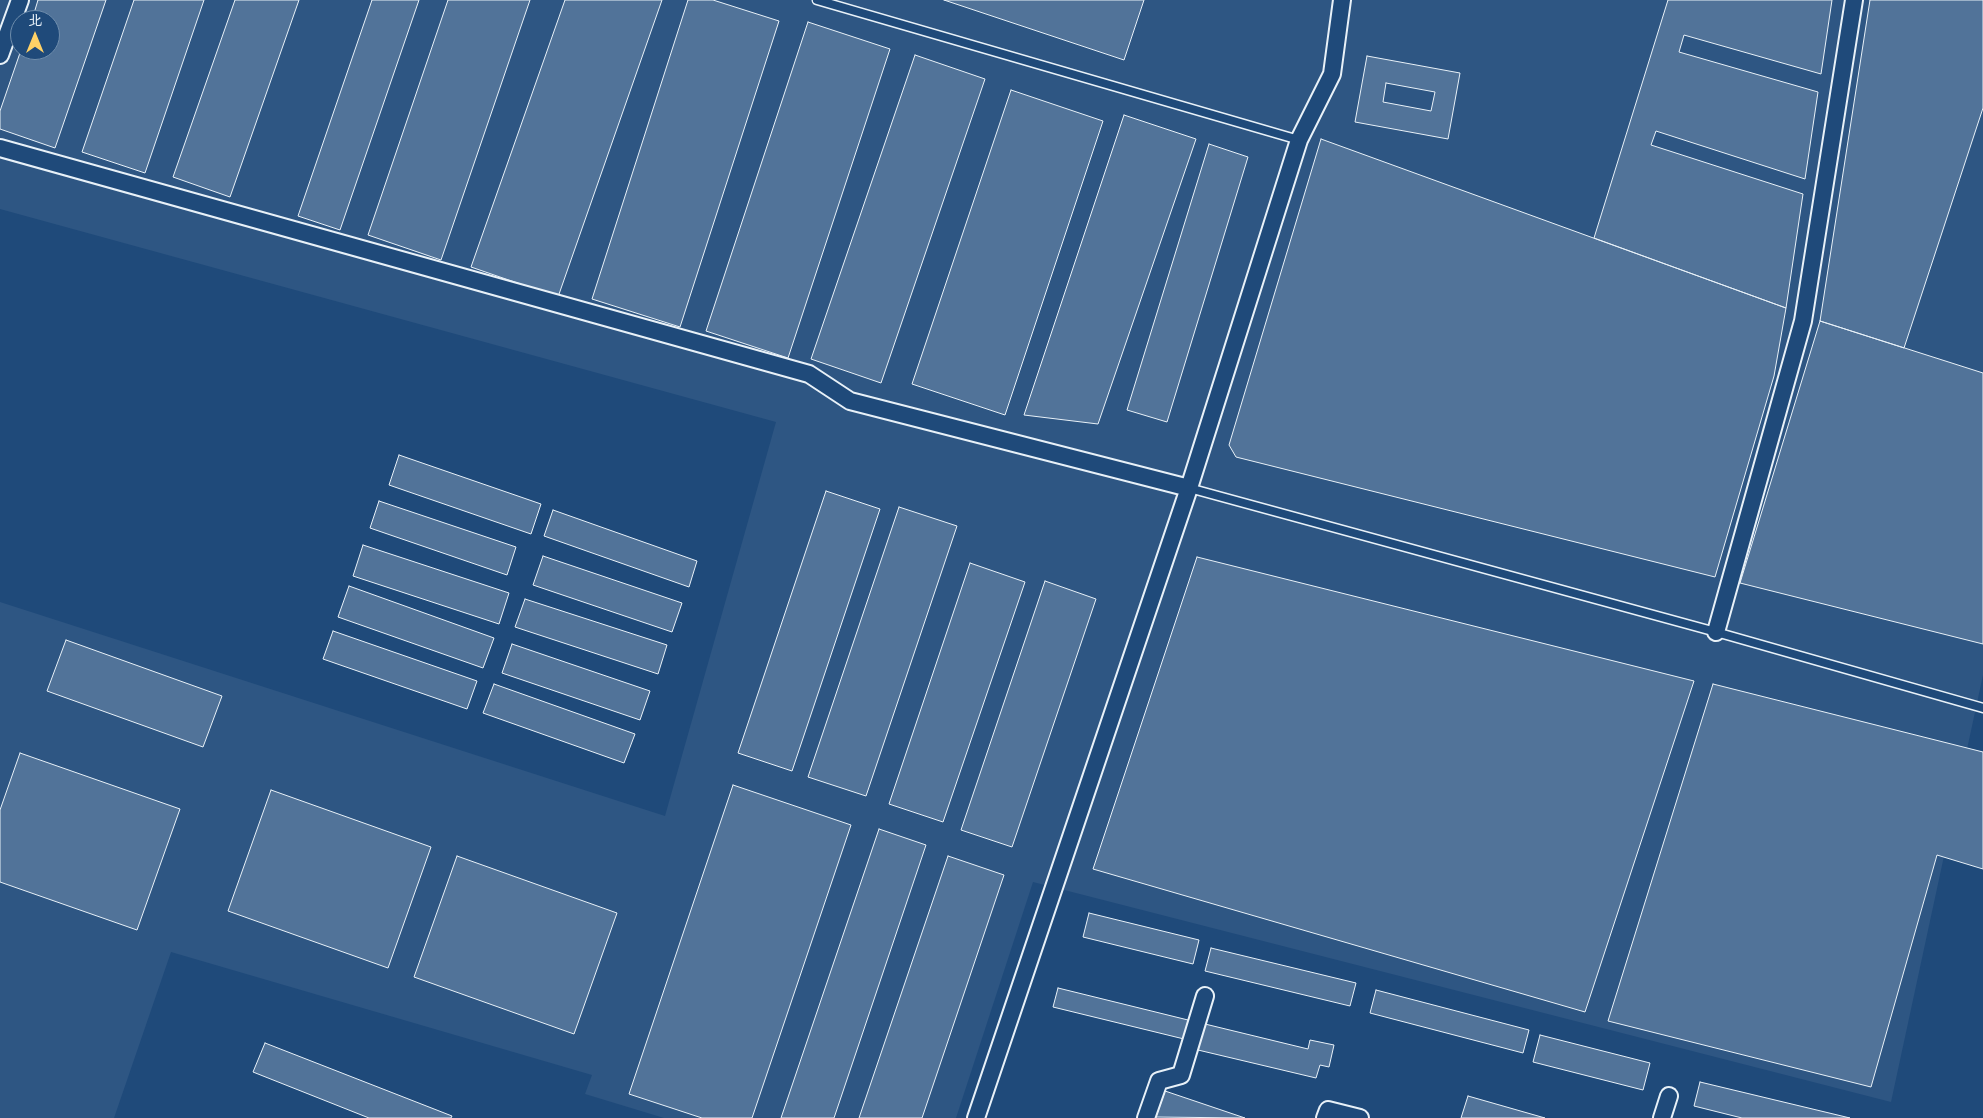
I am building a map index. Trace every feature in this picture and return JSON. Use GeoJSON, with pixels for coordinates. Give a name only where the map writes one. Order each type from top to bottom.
{"type":"FeatureCollection","features":[{"type":"Feature","properties":{"kind":"street"},"geometry":{"type":"LineString","coordinates":[[0,55],[20,0]]}},
{"type":"Feature","properties":{"kind":"street"},"geometry":{"type":"LineString","coordinates":[[976,1118],[1189,488],[1299,140],[1332,74],[1342,0]]}},
{"type":"Feature","properties":{"kind":"street"},"geometry":{"type":"LineString","coordinates":[[1716,632],[1803,321],[1854,0]]}},
{"type":"Feature","properties":{"kind":"street"},"geometry":{"type":"LineString","coordinates":[[0,148],[808,374],[850,401],[1189,488]]}},
{"type":"Feature","properties":{"kind":"street"},"geometry":{"type":"LineString","coordinates":[[1146,1118],[1159,1081],[1181,1075],[1205,996]]}},
{"type":"Feature","properties":{"kind":"street"},"geometry":{"type":"LineString","coordinates":[[1662,1118],[1669,1096]]}},
{"type":"Feature","properties":{"kind":"street"},"geometry":{"type":"LineString","coordinates":[[1325,1118],[1328,1110],[1360,1118]]}},
{"type":"Feature","properties":{"kind":"lane"},"geometry":{"type":"LineString","coordinates":[[817,0],[1299,140]]}},
{"type":"Feature","properties":{"kind":"lane"},"geometry":{"type":"LineString","coordinates":[[1189,488],[1716,632],[1983,708]]}},
{"type":"Feature","properties":{"kind":"shaded area"},"geometry":{"type":"Polygon","coordinates":[[[0,0],[1983,0],[1983,675],[1891,1102],[1033,882],[956,1118],[664,1118],[585,1094],[592,1075],[171,952],[114,1118],[0,1118],[0,602],[665,816],[776,422],[0,209],[0,0]]]}},
{"type":"Feature","properties":{"kind":"building"},"geometry":{"type":"Polygon","coordinates":[[[38,0],[106,0],[55,148],[0,129],[0,111],[18,60],[60,60],[60,10],[35,10],[38,0]]]}},
{"type":"Feature","properties":{"kind":"building"},"geometry":{"type":"Polygon","coordinates":[[[134,0],[204,0],[145,173],[82,152],[134,0]]]}},
{"type":"Feature","properties":{"kind":"building"},"geometry":{"type":"Polygon","coordinates":[[[235,0],[299,0],[230,197],[173,177],[235,0]]]}},
{"type":"Feature","properties":{"kind":"building"},"geometry":{"type":"Polygon","coordinates":[[[372,0],[419,0],[340,230],[298,216],[372,0]]]}},
{"type":"Feature","properties":{"kind":"building"},"geometry":{"type":"Polygon","coordinates":[[[448,0],[530,0],[441,260],[368,235],[448,0]]]}},
{"type":"Feature","properties":{"kind":"building"},"geometry":{"type":"Polygon","coordinates":[[[565,0],[662,0],[558,297],[471,267],[565,0]]]}},
{"type":"Feature","properties":{"kind":"building"},"geometry":{"type":"Polygon","coordinates":[[[688,0],[713,0],[779,21],[680,327],[592,299],[688,0]]]}},
{"type":"Feature","properties":{"kind":"building"},"geometry":{"type":"Polygon","coordinates":[[[944,0],[1144,0],[1124,60],[944,0]]]}},
{"type":"Feature","properties":{"kind":"building"},"geometry":{"type":"Polygon","coordinates":[[[1668,0],[1832,0],[1821,74],[1684,35],[1679,52],[1818,92],[1805,179],[1656,131],[1651,145],[1803,194],[1786,308],[1594,238],[1668,0]]]}},
{"type":"Feature","properties":{"kind":"building"},"geometry":{"type":"Polygon","coordinates":[[[1870,0],[1983,0],[1983,108],[1904,348],[1820,321],[1870,0]]]}},
{"type":"Feature","properties":{"kind":"building"},"geometry":{"type":"Polygon","coordinates":[[[808,22],[890,49],[788,358],[706,331],[808,22]]]}},
{"type":"Feature","properties":{"kind":"building"},"geometry":{"type":"Polygon","coordinates":[[[915,55],[985,79],[881,383],[811,359],[915,55]]]}},
{"type":"Feature","properties":{"kind":"building"},"geometry":{"type":"Polygon","coordinates":[[[1367,56],[1460,73],[1448,139],[1355,122],[1367,56]],[[1386,83],[1383,102],[1431,111],[1435,92],[1386,83]]]}},
{"type":"Feature","properties":{"kind":"building"},"geometry":{"type":"Polygon","coordinates":[[[1011,90],[1103,121],[1005,415],[912,384],[1011,90]]]}},
{"type":"Feature","properties":{"kind":"building"},"geometry":{"type":"Polygon","coordinates":[[[1124,115],[1196,139],[1098,424],[1024,415],[1124,115]]]}},
{"type":"Feature","properties":{"kind":"building"},"geometry":{"type":"Polygon","coordinates":[[[1321,139],[1786,308],[1774,376],[1715,577],[1236,457],[1229,445],[1321,139]]]}},
{"type":"Feature","properties":{"kind":"building"},"geometry":{"type":"Polygon","coordinates":[[[1209,144],[1248,157],[1167,422],[1127,410],[1209,144]]]}},
{"type":"Feature","properties":{"kind":"building"},"geometry":{"type":"Polygon","coordinates":[[[1820,321],[1983,373],[1983,644],[1740,583],[1820,321]]]}},
{"type":"Feature","properties":{"kind":"building"},"geometry":{"type":"Polygon","coordinates":[[[399,455],[541,504],[531,534],[389,485],[399,455]]]}},
{"type":"Feature","properties":{"kind":"building"},"geometry":{"type":"Polygon","coordinates":[[[826,491],[880,509],[792,771],[738,753],[826,491]]]}},
{"type":"Feature","properties":{"kind":"building"},"geometry":{"type":"Polygon","coordinates":[[[379,501],[516,547],[507,575],[370,528],[379,501]]]}},
{"type":"Feature","properties":{"kind":"building"},"geometry":{"type":"Polygon","coordinates":[[[899,507],[957,526],[866,796],[808,777],[899,507]]]}},
{"type":"Feature","properties":{"kind":"building"},"geometry":{"type":"Polygon","coordinates":[[[553,510],[697,561],[689,587],[544,536],[553,510]]]}},
{"type":"Feature","properties":{"kind":"building"},"geometry":{"type":"Polygon","coordinates":[[[363,545],[509,593],[499,624],[353,576],[363,545]]]}},
{"type":"Feature","properties":{"kind":"building"},"geometry":{"type":"Polygon","coordinates":[[[543,556],[682,603],[672,632],[533,585],[543,556]]]}},
{"type":"Feature","properties":{"kind":"building"},"geometry":{"type":"Polygon","coordinates":[[[1197,557],[1694,681],[1585,1012],[1093,869],[1197,557]]]}},
{"type":"Feature","properties":{"kind":"building"},"geometry":{"type":"Polygon","coordinates":[[[970,563],[1025,582],[943,822],[889,804],[970,563]]]}},
{"type":"Feature","properties":{"kind":"building"},"geometry":{"type":"Polygon","coordinates":[[[1045,581],[1096,599],[1012,847],[961,830],[1045,581]]]}},
{"type":"Feature","properties":{"kind":"building"},"geometry":{"type":"Polygon","coordinates":[[[349,586],[494,638],[483,668],[338,617],[349,586]]]}},
{"type":"Feature","properties":{"kind":"building"},"geometry":{"type":"Polygon","coordinates":[[[525,599],[667,645],[658,674],[515,627],[525,599]]]}},
{"type":"Feature","properties":{"kind":"building"},"geometry":{"type":"Polygon","coordinates":[[[333,631],[477,681],[467,709],[323,659],[333,631]]]}},
{"type":"Feature","properties":{"kind":"building"},"geometry":{"type":"Polygon","coordinates":[[[66,640],[222,696],[203,747],[47,691],[66,640]]]}},
{"type":"Feature","properties":{"kind":"building"},"geometry":{"type":"Polygon","coordinates":[[[512,644],[650,691],[640,720],[502,673],[512,644]]]}},
{"type":"Feature","properties":{"kind":"building"},"geometry":{"type":"Polygon","coordinates":[[[494,684],[635,734],[624,763],[483,713],[494,684]]]}},
{"type":"Feature","properties":{"kind":"building"},"geometry":{"type":"Polygon","coordinates":[[[1713,684],[1983,752],[1983,869],[1937,855],[1871,1087],[1608,1021],[1713,684]]]}},
{"type":"Feature","properties":{"kind":"building"},"geometry":{"type":"Polygon","coordinates":[[[20,753],[180,809],[137,930],[0,882],[0,810],[20,753]]]}},
{"type":"Feature","properties":{"kind":"building"},"geometry":{"type":"Polygon","coordinates":[[[733,785],[851,825],[752,1118],[702,1118],[629,1094],[733,785]]]}},
{"type":"Feature","properties":{"kind":"building"},"geometry":{"type":"Polygon","coordinates":[[[271,790],[431,847],[388,968],[228,911],[271,790]]]}},
{"type":"Feature","properties":{"kind":"building"},"geometry":{"type":"Polygon","coordinates":[[[879,829],[926,845],[834,1118],[781,1118],[879,829]]]}},
{"type":"Feature","properties":{"kind":"building"},"geometry":{"type":"Polygon","coordinates":[[[457,856],[617,913],[574,1034],[414,977],[457,856]]]}},
{"type":"Feature","properties":{"kind":"building"},"geometry":{"type":"Polygon","coordinates":[[[948,856],[1004,875],[922,1118],[859,1118],[948,856]]]}},
{"type":"Feature","properties":{"kind":"building"},"geometry":{"type":"Polygon","coordinates":[[[1089,913],[1199,940],[1193,964],[1083,937],[1089,913]]]}},
{"type":"Feature","properties":{"kind":"building"},"geometry":{"type":"Polygon","coordinates":[[[1211,948],[1356,983],[1350,1006],[1205,971],[1211,948]]]}},
{"type":"Feature","properties":{"kind":"building"},"geometry":{"type":"Polygon","coordinates":[[[1058,988],[1188,1020],[1184,1039],[1053,1007],[1058,988]]]}},
{"type":"Feature","properties":{"kind":"building"},"geometry":{"type":"Polygon","coordinates":[[[1376,990],[1529,1030],[1523,1053],[1370,1013],[1376,990]]]}},
{"type":"Feature","properties":{"kind":"building"},"geometry":{"type":"Polygon","coordinates":[[[1205,1024],[1308,1049],[1310,1040],[1334,1045],[1329,1067],[1320,1065],[1316,1078],[1198,1050],[1205,1024]]]}},
{"type":"Feature","properties":{"kind":"building"},"geometry":{"type":"Polygon","coordinates":[[[1540,1035],[1650,1063],[1643,1090],[1533,1062],[1540,1035]]]}},
{"type":"Feature","properties":{"kind":"building"},"geometry":{"type":"Polygon","coordinates":[[[265,1043],[452,1116],[451,1118],[369,1118],[253,1072],[265,1043]]]}},
{"type":"Feature","properties":{"kind":"building"},"geometry":{"type":"Polygon","coordinates":[[[1700,1082],[1850,1118],[1742,1118],[1694,1106],[1700,1082]]]}},
{"type":"Feature","properties":{"kind":"building"},"geometry":{"type":"Polygon","coordinates":[[[1165,1091],[1245,1118],[1156,1117],[1165,1091]]]}},
{"type":"Feature","properties":{"kind":"building"},"geometry":{"type":"Polygon","coordinates":[[[1468,1096],[1545,1118],[1461,1118],[1468,1096]]]}}]}
